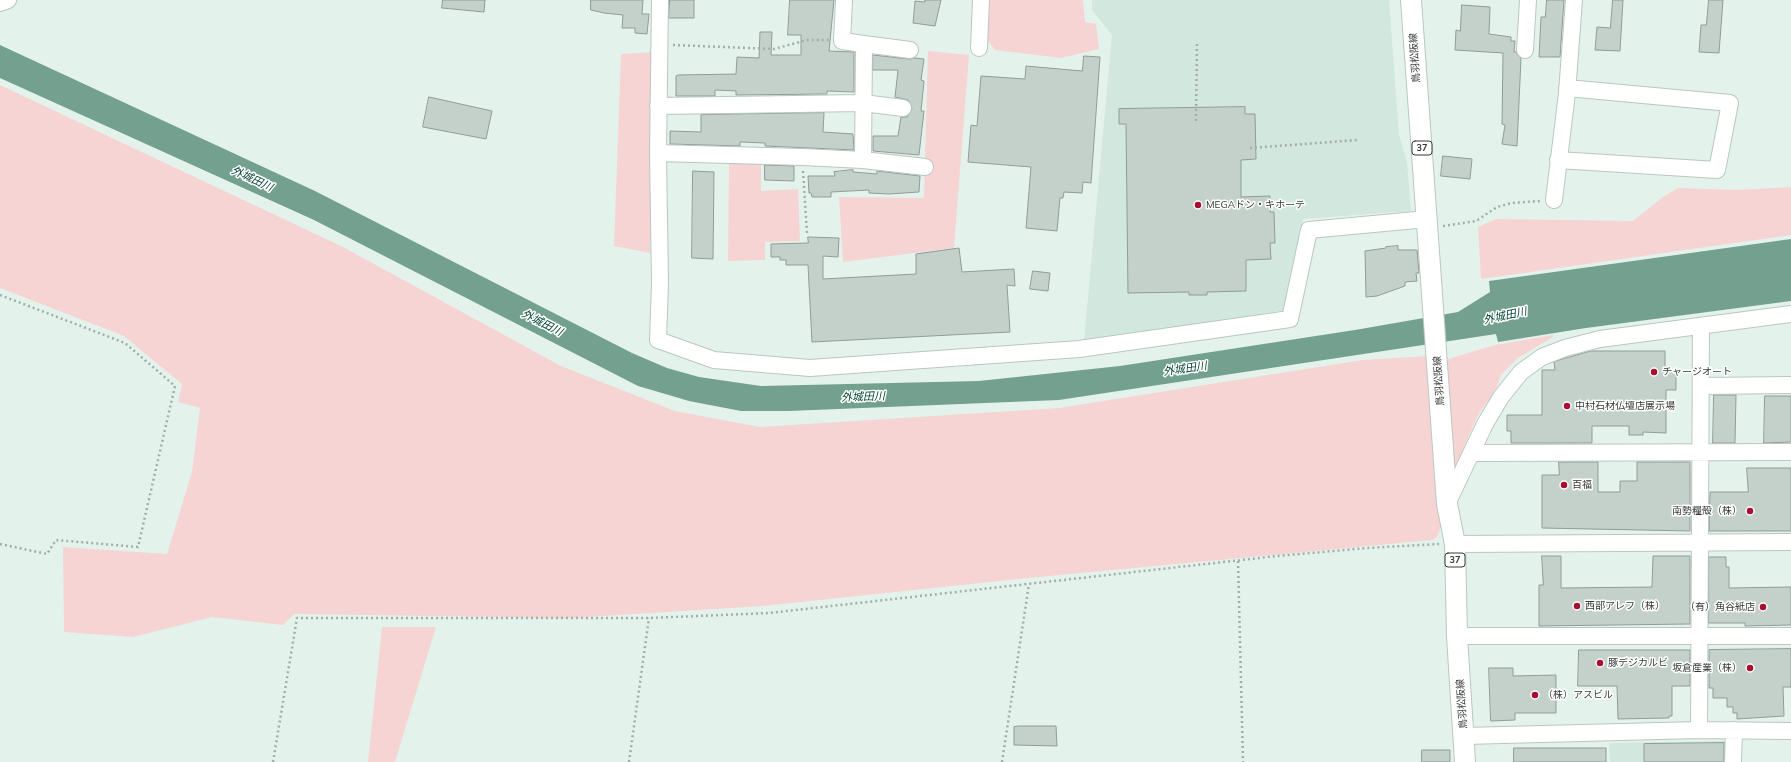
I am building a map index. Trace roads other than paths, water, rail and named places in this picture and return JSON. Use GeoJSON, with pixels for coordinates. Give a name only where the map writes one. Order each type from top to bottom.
{"type":"FeatureCollection","features":[{"type":"Feature","properties":{"kind":"main road","name":"鳥羽松阪線"},"geometry":{"type":"LineString","coordinates":[[1411,0],[1432,296],[1438,359],[1447,504],[1455,544],[1457,636],[1465,762]]}},
{"type":"Feature","properties":{"kind":"street"},"geometry":{"type":"LineString","coordinates":[[0,3],[8,0]]}},
{"type":"Feature","properties":{"kind":"street"},"geometry":{"type":"LineString","coordinates":[[660,0],[658,44],[660,283],[658,340],[714,360],[810,368],[1079,349],[1290,319],[1309,230],[1427,218]]}},
{"type":"Feature","properties":{"kind":"street"},"geometry":{"type":"LineString","coordinates":[[844,0],[842,40],[910,50]]}},
{"type":"Feature","properties":{"kind":"street"},"geometry":{"type":"LineString","coordinates":[[978,48],[981,0]]}},
{"type":"Feature","properties":{"kind":"street"},"geometry":{"type":"LineString","coordinates":[[1525,50],[1528,0]]}},
{"type":"Feature","properties":{"kind":"street"},"geometry":{"type":"LineString","coordinates":[[1554,200],[1567,88],[1574,0]]}},
{"type":"Feature","properties":{"kind":"street"},"geometry":{"type":"LineString","coordinates":[[863,160],[864,44]]}},
{"type":"Feature","properties":{"kind":"street"},"geometry":{"type":"LineString","coordinates":[[1558,160],[1717,170],[1730,102],[1567,88]]}},
{"type":"Feature","properties":{"kind":"street"},"geometry":{"type":"LineString","coordinates":[[658,106],[863,103],[903,108]]}},
{"type":"Feature","properties":{"kind":"street"},"geometry":{"type":"LineString","coordinates":[[658,153],[863,160],[925,167]]}},
{"type":"Feature","properties":{"kind":"street"},"geometry":{"type":"LineString","coordinates":[[1447,504],[1473,453],[1485,424],[1501,397],[1521,372],[1542,357],[1565,348],[1600,339],[1791,314]]}},
{"type":"Feature","properties":{"kind":"street"},"geometry":{"type":"LineString","coordinates":[[1699,730],[1701,326]]}},
{"type":"Feature","properties":{"kind":"street"},"geometry":{"type":"LineString","coordinates":[[1701,386],[1791,385]]}},
{"type":"Feature","properties":{"kind":"street"},"geometry":{"type":"LineString","coordinates":[[1473,453],[1791,452]]}},
{"type":"Feature","properties":{"kind":"street"},"geometry":{"type":"LineString","coordinates":[[1455,544],[1791,542]]}},
{"type":"Feature","properties":{"kind":"street"},"geometry":{"type":"LineString","coordinates":[[1457,636],[1791,636]]}},
{"type":"Feature","properties":{"kind":"street"},"geometry":{"type":"LineString","coordinates":[[1464,736],[1699,730],[1791,731]]}},
{"type":"Feature","properties":{"kind":"street"},"geometry":{"type":"LineString","coordinates":[[1733,762],[1734,730]]}},
{"type":"Feature","properties":{"kind":"water","name":"外城田川"},"geometry":{"type":"Polygon","coordinates":[[[0,45],[315,191],[632,353],[667,368],[699,377],[761,386],[979,381],[1120,366],[1355,330],[1458,312],[1490,292],[1489,281],[1791,239],[1791,301],[1586,328],[1498,342],[1496,334],[1059,400],[789,411],[741,411],[689,401],[638,386],[314,220],[0,78],[0,45]]]}},
{"type":"Feature","properties":{"kind":"place","name":"MEGAドン・キホーテ"},"geometry":{"type":"Point","coordinates":[1198,205]}},
{"type":"Feature","properties":{"kind":"place","name":"チャージオート"},"geometry":{"type":"Point","coordinates":[1654,372]}},
{"type":"Feature","properties":{"kind":"place","name":"中村石材仏壇店展示場"},"geometry":{"type":"Point","coordinates":[1567,406]}},
{"type":"Feature","properties":{"kind":"place","name":"百福"},"geometry":{"type":"Point","coordinates":[1564,485]}},
{"type":"Feature","properties":{"kind":"place","name":"南勢糧殻（株）"},"geometry":{"type":"Point","coordinates":[1750,511]}},
{"type":"Feature","properties":{"kind":"place","name":"西部アレフ（株）"},"geometry":{"type":"Point","coordinates":[1577,606]}},
{"type":"Feature","properties":{"kind":"place","name":"（有）角谷紙店"},"geometry":{"type":"Point","coordinates":[1763,607]}},
{"type":"Feature","properties":{"kind":"place","name":"豚デジカルビ"},"geometry":{"type":"Point","coordinates":[1600,663]}},
{"type":"Feature","properties":{"kind":"place","name":"坂倉産業（株）"},"geometry":{"type":"Point","coordinates":[1750,668]}},
{"type":"Feature","properties":{"kind":"place","name":"（株）アスビル"},"geometry":{"type":"Point","coordinates":[1535,695]}}]}
